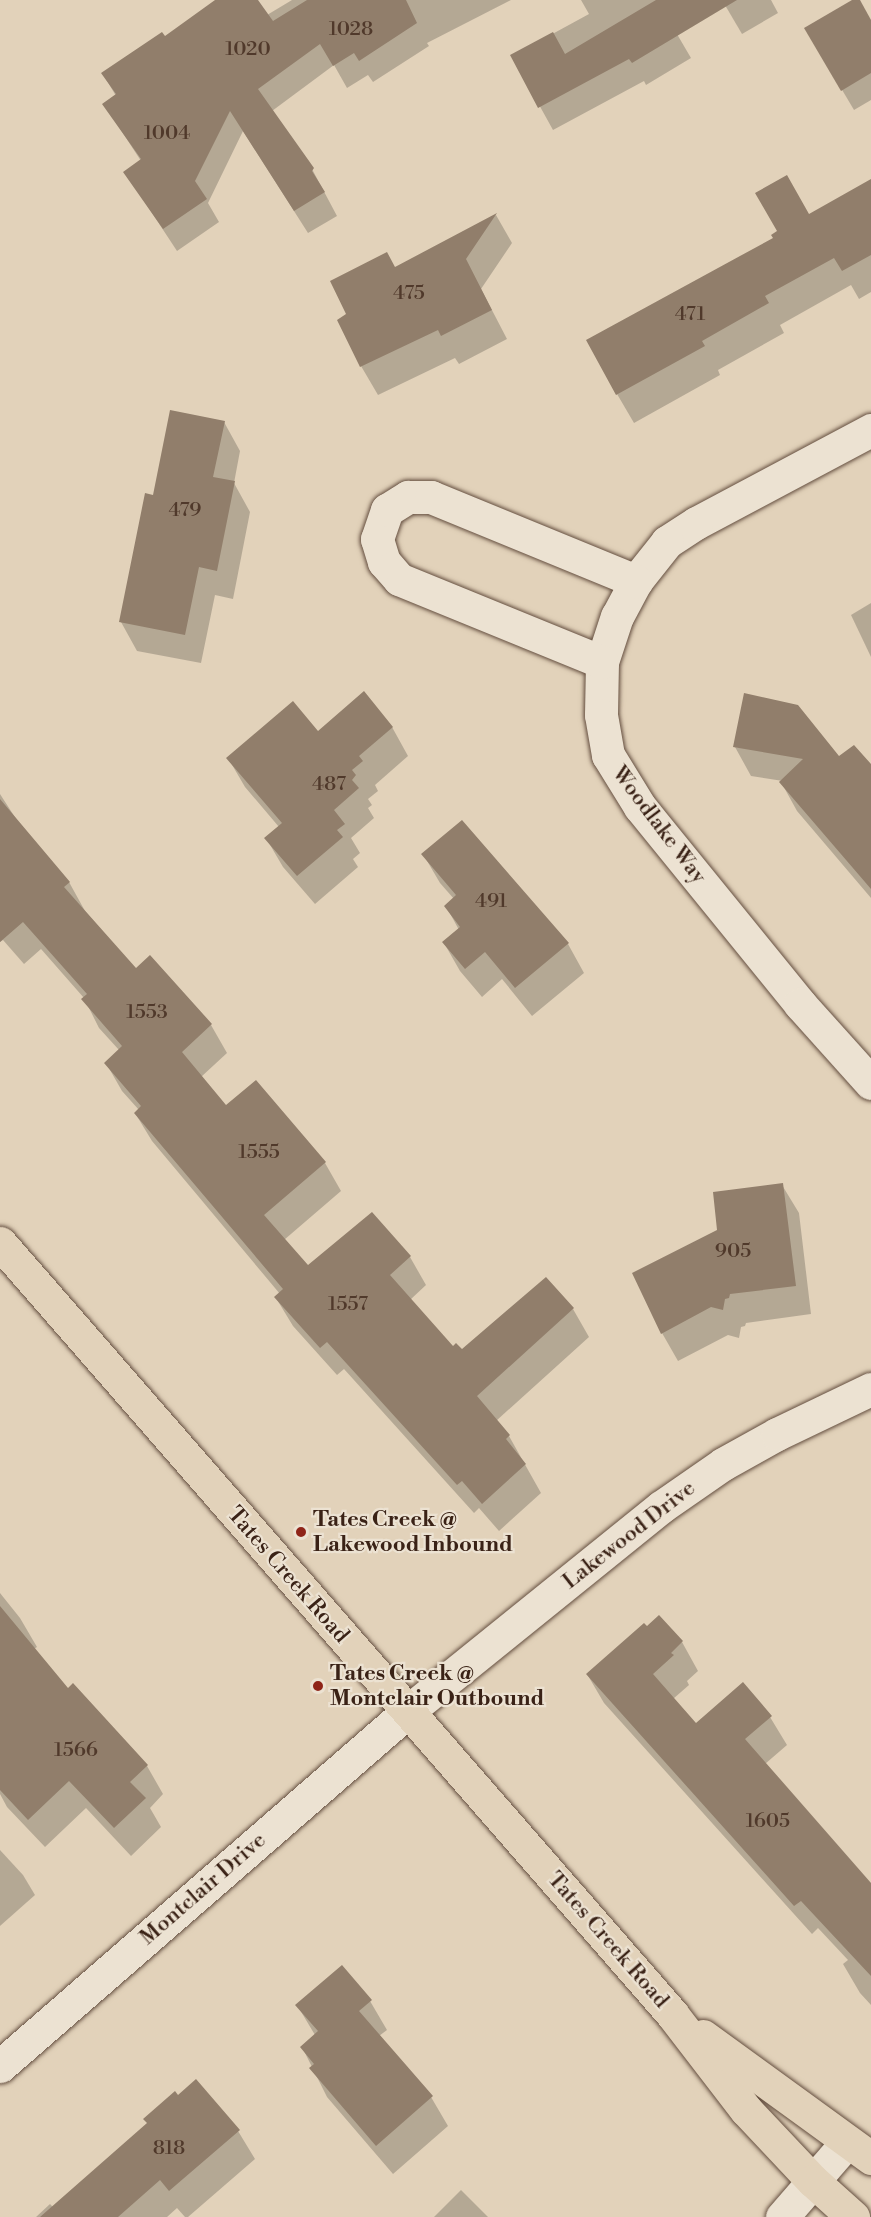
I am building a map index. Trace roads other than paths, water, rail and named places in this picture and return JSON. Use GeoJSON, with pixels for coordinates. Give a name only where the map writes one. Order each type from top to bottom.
{"type":"FeatureCollection","features":[{"type":"Feature","properties":{"kind":"main road","name":"Tates Creek Road"},"geometry":{"type":"LineString","coordinates":[[0,1243],[672,2014],[746,2110],[813,2181],[853,2217]]}},
{"type":"Feature","properties":{"kind":"main road","name":"Tates Creek Road"},"geometry":{"type":"LineString","coordinates":[[672,2014],[859,2150]]}},
{"type":"Feature","properties":{"kind":"street","name":"Woodlake Way"},"geometry":{"type":"LineString","coordinates":[[871,430],[696,523],[667,542],[636,581],[617,616],[602,662],[602,715],[608,755],[640,807],[800,1004],[871,1083]]}},
{"type":"Feature","properties":{"kind":"street"},"geometry":{"type":"LineString","coordinates":[[602,662],[399,579],[384,562],[377,539],[387,510],[408,497],[431,497],[636,581]]}},
{"type":"Feature","properties":{"kind":"street","name":"Lakewood Drive"},"geometry":{"type":"LineString","coordinates":[[407,1712],[661,1508],[723,1464],[777,1434],[871,1389]]}},
{"type":"Feature","properties":{"kind":"street","name":"Montclair Drive"},"geometry":{"type":"LineString","coordinates":[[0,2066],[407,1712]]}},
{"type":"Feature","properties":{"kind":"street"},"geometry":{"type":"LineString","coordinates":[[782,2217],[813,2181],[859,2150]]}},
{"type":"Feature","properties":{"kind":"place","name":"Tates Creek @ Lakewood Inbound"},"geometry":{"type":"Point","coordinates":[301,1532]}},
{"type":"Feature","properties":{"kind":"place","name":"Tates Creek @ Montclair Outbound"},"geometry":{"type":"Point","coordinates":[318,1686]}}]}
